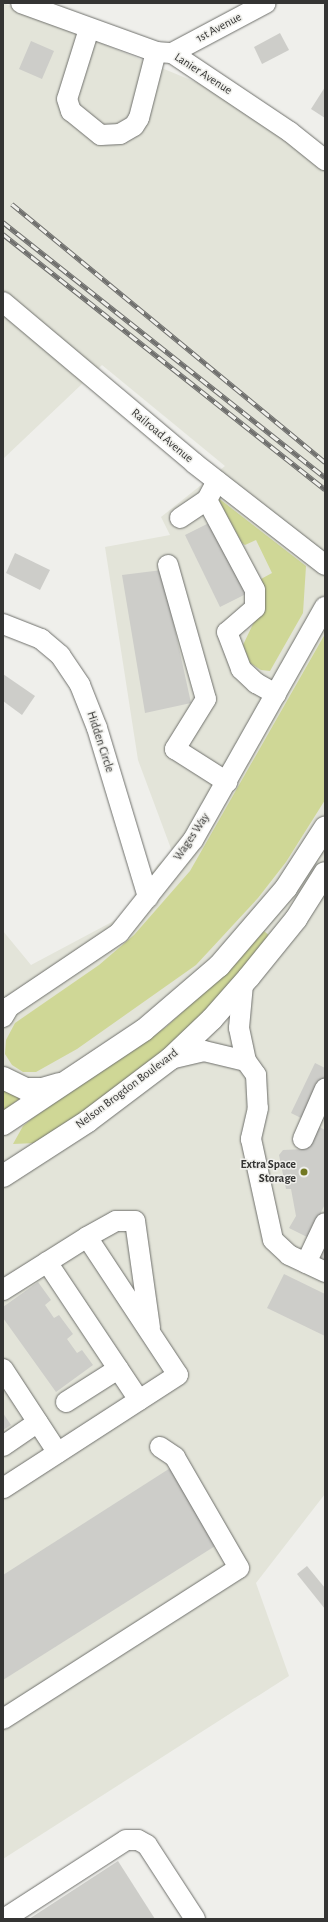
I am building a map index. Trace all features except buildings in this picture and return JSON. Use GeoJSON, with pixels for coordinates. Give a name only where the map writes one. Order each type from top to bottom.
{"type":"FeatureCollection","features":[{"type":"Feature","properties":{"kind":"highway"},"geometry":{"type":"LineString","coordinates":[[3,1124],[144,1030],[219,966],[286,888],[325,828]]}},
{"type":"Feature","properties":{"kind":"highway","name":"Nelson Brogdon Boulevard"},"geometry":{"type":"LineString","coordinates":[[4,1172],[88,1121],[170,1059],[243,984],[296,920],[325,873]]}},
{"type":"Feature","properties":{"kind":"highway"},"geometry":{"type":"LineString","coordinates":[[3,1078],[26,1089],[42,1089],[69,1081]]}},
{"type":"Feature","properties":{"kind":"street","name":"Lanier Avenue"},"geometry":{"type":"LineString","coordinates":[[21,3],[88,29],[164,52],[290,132],[325,160]]}},
{"type":"Feature","properties":{"kind":"street","name":"1st Avenue"},"geometry":{"type":"LineString","coordinates":[[164,52],[266,3]]}},
{"type":"Feature","properties":{"kind":"street"},"geometry":{"type":"LineString","coordinates":[[88,29],[67,98],[71,111],[101,135],[120,134],[134,126],[164,52]]}},
{"type":"Feature","properties":{"kind":"street","name":"Railroad Avenue"},"geometry":{"type":"LineString","coordinates":[[3,302],[217,481],[325,565]]}},
{"type":"Feature","properties":{"kind":"street"},"geometry":{"type":"LineString","coordinates":[[180,518],[207,500],[217,481]]}},
{"type":"Feature","properties":{"kind":"street"},"geometry":{"type":"LineString","coordinates":[[207,500],[255,590],[255,608],[227,632],[241,669],[256,683],[276,694]]}},
{"type":"Feature","properties":{"kind":"street"},"geometry":{"type":"LineString","coordinates":[[168,565],[206,699],[175,749],[227,782]]}},
{"type":"Feature","properties":{"kind":"street","name":"Wages Way"},"geometry":{"type":"LineString","coordinates":[[3,1017],[9,1007],[119,933],[193,840],[325,607]]}},
{"type":"Feature","properties":{"kind":"street","name":"Hidden Circle"},"geometry":{"type":"LineString","coordinates":[[3,624],[41,639],[60,655],[80,686],[98,728],[148,897]]}},
{"type":"Feature","properties":{"kind":"street"},"geometry":{"type":"LineString","coordinates":[[243,984],[239,1028],[246,1061],[256,1075],[258,1108],[252,1139],[273,1240],[289,1255],[325,1272]]}},
{"type":"Feature","properties":{"kind":"street"},"geometry":{"type":"LineString","coordinates":[[170,1059],[204,1051],[246,1061]]}},
{"type":"Feature","properties":{"kind":"street"},"geometry":{"type":"LineString","coordinates":[[302,1139],[320,1114],[325,1089]]}},
{"type":"Feature","properties":{"kind":"street"},"geometry":{"type":"LineString","coordinates":[[3,1290],[87,1237],[116,1221],[135,1221],[150,1334]]}},
{"type":"Feature","properties":{"kind":"street"},"geometry":{"type":"LineString","coordinates":[[306,1263],[325,1223]]}},
{"type":"Feature","properties":{"kind":"street"},"geometry":{"type":"LineString","coordinates":[[3,1488],[178,1375],[87,1237]]}},
{"type":"Feature","properties":{"kind":"street"},"geometry":{"type":"LineString","coordinates":[[47,1262],[139,1400]]}},
{"type":"Feature","properties":{"kind":"street"},"geometry":{"type":"LineString","coordinates":[[3,1368],[58,1453]]}},
{"type":"Feature","properties":{"kind":"street"},"geometry":{"type":"LineString","coordinates":[[66,1402],[118,1369]]}},
{"type":"Feature","properties":{"kind":"street"},"geometry":{"type":"LineString","coordinates":[[3,1446],[38,1422]]}},
{"type":"Feature","properties":{"kind":"street"},"geometry":{"type":"LineString","coordinates":[[3,1719],[239,1568],[175,1457],[160,1447]]}},
{"type":"Feature","properties":{"kind":"street"},"geometry":{"type":"LineString","coordinates":[[4,1919],[126,1840],[138,1840],[147,1845],[195,1919]]}},
{"type":"Feature","properties":{"kind":"shaded area"},"geometry":{"type":"Polygon","coordinates":[[[3,3],[203,85],[325,163],[325,1494],[256,1583],[289,1676],[3,1859],[3,931],[31,965],[123,916],[158,864],[173,854],[138,760],[105,547],[170,535],[161,517],[225,466],[102,365],[3,459],[3,3]]]}},
{"type":"Feature","properties":{"kind":"green space"},"geometry":{"type":"Polygon","coordinates":[[[217,497],[306,566],[303,613],[270,671],[261,670],[250,663],[243,645],[264,601],[265,588],[261,579],[272,573],[256,540],[245,545],[242,543],[217,497]]]}},
{"type":"Feature","properties":{"kind":"green space"},"geometry":{"type":"Polygon","coordinates":[[[325,634],[325,800],[286,862],[258,898],[196,965],[77,1049],[36,1072],[23,1072],[12,1065],[5,1054],[6,1040],[15,1023],[99,965],[134,935],[190,871],[325,634]]]}},
{"type":"Feature","properties":{"kind":"green space"},"geometry":{"type":"Polygon","coordinates":[[[264,931],[271,937],[208,1011],[129,1081],[36,1143],[13,1144],[23,1126],[34,1117],[166,1027],[235,964],[264,931]]]}},
{"type":"Feature","properties":{"kind":"green space"},"geometry":{"type":"Polygon","coordinates":[[[3,1087],[22,1097],[3,1111],[3,1087]]]}},
{"type":"Feature","properties":{"kind":"railway"},"geometry":{"type":"LineString","coordinates":[[12,204],[325,462]]}},
{"type":"Feature","properties":{"kind":"railway"},"geometry":{"type":"LineString","coordinates":[[3,222],[325,477]]}},
{"type":"Feature","properties":{"kind":"railway"},"geometry":{"type":"LineString","coordinates":[[3,234],[325,489]]}},
{"type":"Feature","properties":{"kind":"place","name":"Extra Space Storage"},"geometry":{"type":"Point","coordinates":[304,1172]}}]}
